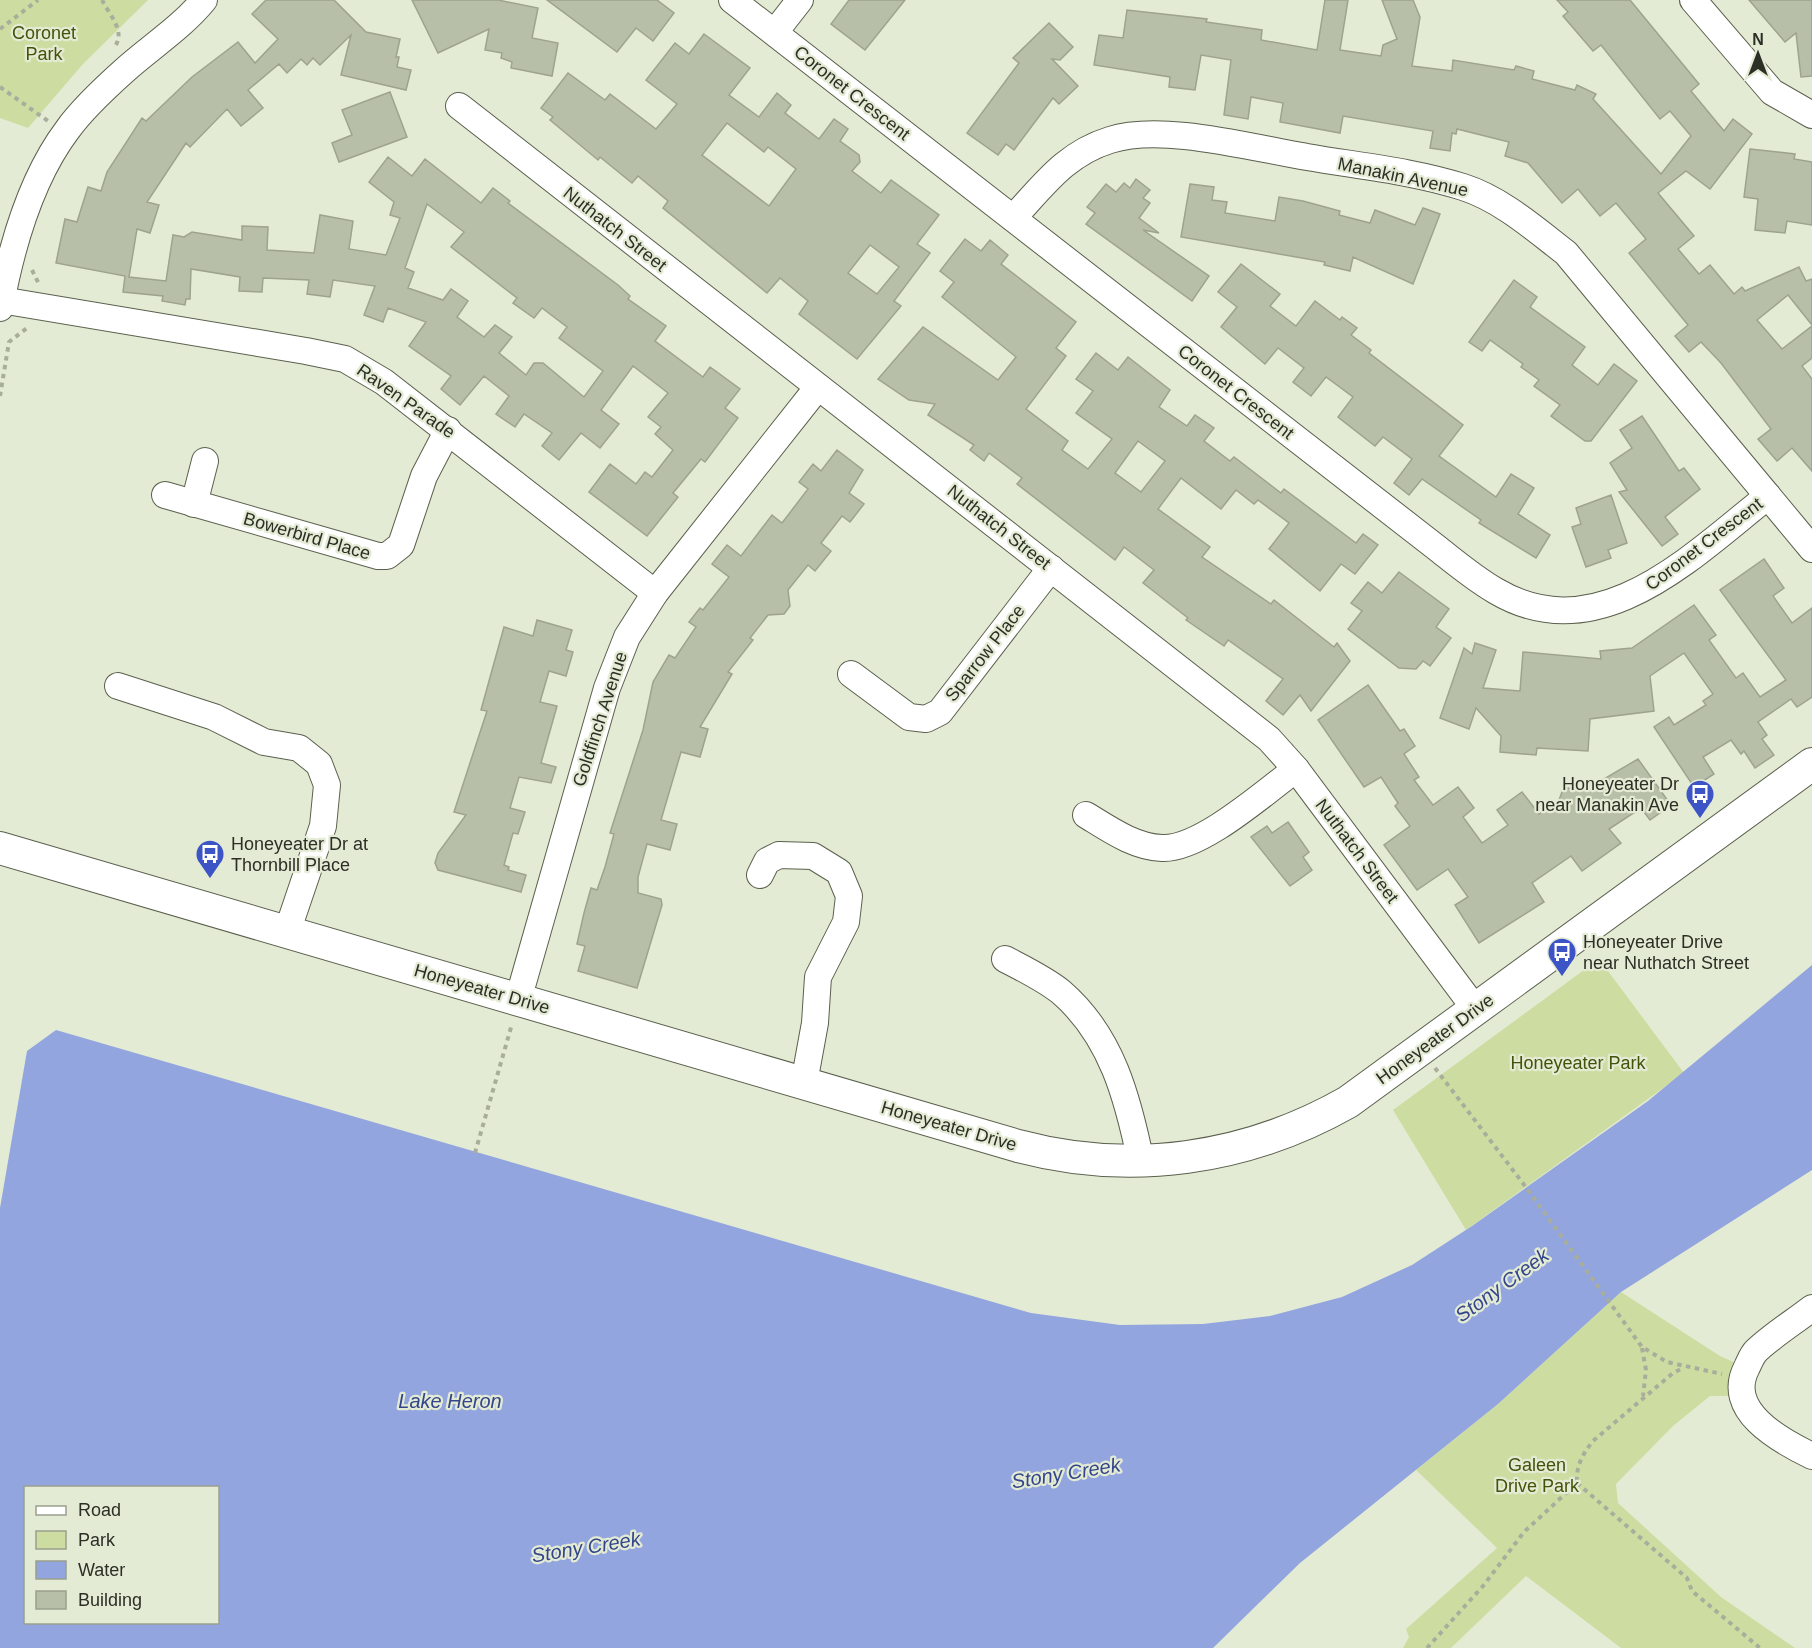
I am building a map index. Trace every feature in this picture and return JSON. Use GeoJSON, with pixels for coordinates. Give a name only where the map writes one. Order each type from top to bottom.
{"type":"FeatureCollection","features":[{"type":"Feature","properties":{"kind":"street"},"geometry":{"type":"LineString","coordinates":[[1,304],[11,254],[27,206],[67,129],[124,70],[191,16],[204,0]]}},
{"type":"Feature","properties":{"kind":"street","name":"Coronet Crescent"},"geometry":{"type":"LineString","coordinates":[[732,0],[1437,549],[1497,592],[1519,602],[1544,608],[1569,610],[1621,601],[1652,585],[1768,496]]}},
{"type":"Feature","properties":{"kind":"street"},"geometry":{"type":"LineString","coordinates":[[775,32],[800,0]]}},
{"type":"Feature","properties":{"kind":"street"},"geometry":{"type":"LineString","coordinates":[[1693,0],[1772,92],[1812,115]]}},
{"type":"Feature","properties":{"kind":"street","name":"Nuthatch Street"},"geometry":{"type":"LineString","coordinates":[[459,106],[1269,739],[1296,769],[1476,1010]]}},
{"type":"Feature","properties":{"kind":"street","name":"Manakin Avenue"},"geometry":{"type":"LineString","coordinates":[[1013,218],[1064,162],[1086,148],[1129,135],[1147,134],[1182,136],[1384,170],[1463,187],[1485,196],[1566,253],[1812,549]]}},
{"type":"Feature","properties":{"kind":"street","name":"Raven Parade"},"geometry":{"type":"LineString","coordinates":[[1,304],[345,359],[384,382],[448,430],[655,593]]}},
{"type":"Feature","properties":{"kind":"street","name":"Goldfinch Avenue"},"geometry":{"type":"LineString","coordinates":[[518,1000],[611,677],[627,637],[655,593],[818,387]]}},
{"type":"Feature","properties":{"kind":"street","name":"Bowerbird Place"},"geometry":{"type":"LineString","coordinates":[[165,495],[378,556],[387,556],[394,553],[400,545],[424,476],[448,430]]}},
{"type":"Feature","properties":{"kind":"street"},"geometry":{"type":"LineString","coordinates":[[194,504],[205,461]]}},
{"type":"Feature","properties":{"kind":"street","name":"Sparrow Place"},"geometry":{"type":"LineString","coordinates":[[851,674],[909,717],[926,719],[940,712],[1051,568]]}},
{"type":"Feature","properties":{"kind":"street"},"geometry":{"type":"LineString","coordinates":[[118,686],[214,717],[264,742],[299,748],[319,764],[327,785],[323,826],[287,932]]}},
{"type":"Feature","properties":{"kind":"street","name":"Honeyeater Drive"},"geometry":{"type":"LineString","coordinates":[[0,848],[1038,1152],[1097,1161],[1141,1161],[1209,1155],[1282,1134],[1348,1102],[1812,764]]}},
{"type":"Feature","properties":{"kind":"street"},"geometry":{"type":"LineString","coordinates":[[1086,815],[1119,836],[1141,844],[1161,848],[1172,847],[1206,834],[1296,769]]}},
{"type":"Feature","properties":{"kind":"street"},"geometry":{"type":"LineString","coordinates":[[760,875],[767,861],[779,855],[813,856],[839,872],[849,896],[846,921],[818,977],[815,1023],[804,1083]]}},
{"type":"Feature","properties":{"kind":"street"},"geometry":{"type":"LineString","coordinates":[[1005,959],[1060,992],[1103,1042],[1126,1095],[1141,1161]]}},
{"type":"Feature","properties":{"kind":"street"},"geometry":{"type":"LineString","coordinates":[[1812,1308],[1755,1352],[1739,1381],[1743,1401],[1755,1417],[1773,1435],[1812,1456]]}},
{"type":"Feature","properties":{"kind":"path"},"geometry":{"type":"LineString","coordinates":[[0,29],[38,0]]}},
{"type":"Feature","properties":{"kind":"path"},"geometry":{"type":"LineString","coordinates":[[0,87],[49,122]]}},
{"type":"Feature","properties":{"kind":"path"},"geometry":{"type":"LineString","coordinates":[[32,266],[35,280],[40,286]]}},
{"type":"Feature","properties":{"kind":"path"},"geometry":{"type":"LineString","coordinates":[[0,396],[9,342],[29,326],[37,325]]}},
{"type":"Feature","properties":{"kind":"path"},"geometry":{"type":"LineString","coordinates":[[475,1153],[518,1000]]}},
{"type":"Feature","properties":{"kind":"path"},"geometry":{"type":"LineString","coordinates":[[1421,1050],[1522,1182],[1642,1347],[1667,1362],[1711,1371],[1739,1381]]}},
{"type":"Feature","properties":{"kind":"path"},"geometry":{"type":"LineString","coordinates":[[1642,1347],[1646,1370],[1642,1398]]}},
{"type":"Feature","properties":{"kind":"path"},"geometry":{"type":"LineString","coordinates":[[1684,1367],[1642,1398],[1605,1430],[1582,1454],[1576,1472],[1577,1483],[1687,1578],[1692,1591],[1760,1648]]}},
{"type":"Feature","properties":{"kind":"path"},"geometry":{"type":"LineString","coordinates":[[1427,1648],[1483,1586],[1524,1532],[1577,1483]]}},
{"type":"Feature","properties":{"kind":"green space","name":"Coronet Park"},"geometry":{"type":"Polygon","coordinates":[[[0,0],[148,0],[83,64],[28,128],[0,118],[0,0]]]}},
{"type":"Feature","properties":{"kind":"green space","name":"Honeyeater Park"},"geometry":{"type":"Polygon","coordinates":[[[1599,959],[1684,1073],[1466,1230],[1393,1110],[1599,959]]]}},
{"type":"Feature","properties":{"kind":"green space","name":"Galeen Drive Park"},"geometry":{"type":"Polygon","coordinates":[[[1621,1292],[1720,1356],[1738,1364],[1732,1396],[1710,1396],[1673,1426],[1616,1484],[1618,1503],[1721,1597],[1795,1648],[1621,1648],[1526,1576],[1451,1648],[1403,1648],[1409,1637],[1406,1629],[1497,1548],[1416,1470],[1498,1404],[1621,1292]]]}},
{"type":"Feature","properties":{"kind":"water","name":"Lake Heron"},"geometry":{"type":"Polygon","coordinates":[[[1812,965],[1812,1170],[1621,1292],[1498,1404],[1300,1563],[1213,1648],[0,1648],[0,1208],[27,1051],[56,1030],[1031,1313],[1120,1325],[1203,1324],[1270,1316],[1342,1297],[1412,1265],[1472,1226],[1648,1101],[1812,965]]]}},
{"type":"Feature","properties":{"kind":"building"},"geometry":{"type":"Polygon","coordinates":[[[266,0],[334,0],[366,32],[400,39],[396,57],[399,57],[397,67],[411,70],[406,90],[341,75],[351,35],[320,65],[313,58],[307,65],[301,59],[287,73],[279,64],[248,90],[263,108],[241,126],[227,109],[190,147],[186,143],[147,202],[159,205],[150,233],[137,229],[129,277],[166,281],[173,235],[184,237],[192,232],[242,240],[242,226],[268,227],[267,250],[314,253],[320,215],[353,221],[349,249],[386,255],[400,218],[390,215],[394,202],[369,182],[388,157],[412,176],[425,159],[481,203],[493,188],[510,201],[508,203],[618,285],[630,296],[628,299],[666,326],[655,341],[703,377],[710,367],[740,389],[725,408],[738,418],[705,462],[701,459],[673,493],[678,497],[647,536],[589,492],[610,464],[636,484],[645,472],[652,477],[673,450],[655,434],[661,427],[648,417],[668,393],[633,366],[601,410],[619,424],[600,448],[581,433],[559,460],[542,446],[552,433],[524,414],[515,427],[496,414],[509,396],[484,376],[460,405],[441,389],[451,376],[409,346],[426,322],[388,308],[383,322],[364,315],[375,286],[333,280],[330,297],[307,294],[309,280],[263,278],[262,292],[239,291],[240,277],[191,269],[190,299],[186,299],[185,305],[162,301],[163,296],[123,292],[125,276],[56,263],[65,219],[77,222],[88,187],[101,191],[107,172],[142,118],[146,121],[192,77],[238,42],[255,63],[278,39],[252,14],[266,0]],[[427,204],[405,268],[414,272],[408,288],[443,300],[451,289],[468,301],[457,317],[484,337],[495,325],[512,337],[499,353],[526,375],[534,363],[543,363],[584,397],[603,371],[559,338],[567,327],[542,308],[534,318],[513,303],[517,298],[451,247],[464,232],[427,204]]]}},
{"type":"Feature","properties":{"kind":"building"},"geometry":{"type":"Polygon","coordinates":[[[412,0],[498,0],[538,8],[532,38],[558,43],[552,76],[511,68],[512,62],[501,58],[502,53],[485,50],[489,29],[438,53],[412,0]]]}},
{"type":"Feature","properties":{"kind":"building"},"geometry":{"type":"Polygon","coordinates":[[[547,0],[657,0],[674,13],[653,41],[636,28],[617,52],[547,0]]]}},
{"type":"Feature","properties":{"kind":"building"},"geometry":{"type":"Polygon","coordinates":[[[849,0],[905,0],[865,50],[831,24],[849,0]]]}},
{"type":"Feature","properties":{"kind":"building"},"geometry":{"type":"Polygon","coordinates":[[[1325,0],[1348,0],[1340,50],[1381,56],[1383,45],[1397,39],[1382,0],[1413,0],[1420,17],[1412,66],[1452,71],[1453,60],[1514,70],[1516,66],[1534,71],[1532,79],[1575,90],[1577,85],[1596,94],[1593,99],[1661,174],[1691,136],[1670,111],[1660,119],[1601,45],[1593,51],[1563,16],[1568,12],[1557,0],[1630,0],[1699,84],[1691,91],[1724,131],[1733,119],[1752,134],[1710,189],[1686,171],[1658,193],[1694,236],[1678,249],[1699,274],[1710,265],[1734,294],[1742,287],[1745,291],[1799,267],[1806,281],[1812,279],[1812,325],[1788,295],[1757,320],[1782,349],[1812,326],[1812,358],[1802,366],[1812,379],[1812,471],[1792,448],[1777,461],[1758,439],[1771,429],[1721,363],[1701,342],[1689,352],[1675,336],[1688,325],[1629,253],[1646,239],[1616,203],[1600,216],[1578,189],[1562,203],[1528,163],[1505,156],[1509,142],[1457,129],[1456,134],[1452,133],[1450,151],[1430,148],[1433,131],[1343,116],[1340,133],[1280,122],[1283,103],[1251,97],[1248,119],[1224,115],[1231,60],[1201,55],[1195,90],[1169,87],[1170,77],[1094,65],[1099,35],[1123,38],[1127,10],[1207,19],[1206,22],[1262,30],[1261,40],[1317,50],[1325,0]]]}},
{"type":"Feature","properties":{"kind":"building"},"geometry":{"type":"Polygon","coordinates":[[[1749,0],[1812,0],[1812,76],[1801,77],[1796,33],[1785,42],[1749,0]]]}},
{"type":"Feature","properties":{"kind":"building"},"geometry":{"type":"Polygon","coordinates":[[[1049,23],[1073,47],[1060,60],[1052,59],[1078,86],[1059,104],[1053,98],[1014,150],[1006,144],[998,155],[967,133],[1019,63],[1013,58],[1049,23]]]}},
{"type":"Feature","properties":{"kind":"building"},"geometry":{"type":"Polygon","coordinates":[[[704,34],[750,68],[729,95],[759,117],[777,93],[791,105],[785,113],[819,139],[834,119],[848,129],[840,141],[859,155],[860,162],[852,171],[881,193],[891,180],[939,215],[917,244],[930,253],[894,301],[901,306],[857,359],[799,314],[808,301],[780,278],[767,293],[663,208],[668,201],[638,176],[632,183],[600,157],[598,160],[550,120],[553,117],[541,108],[568,73],[605,100],[610,94],[656,129],[677,104],[646,80],[675,43],[689,54],[704,34]],[[727,123],[702,155],[769,206],[796,169],[768,147],[764,152],[727,123]],[[870,245],[848,273],[877,294],[899,267],[870,245]]]}},
{"type":"Feature","properties":{"kind":"building"},"geometry":{"type":"Polygon","coordinates":[[[390,92],[407,137],[339,162],[332,143],[352,135],[342,110],[390,92]]]}},
{"type":"Feature","properties":{"kind":"building"},"geometry":{"type":"Polygon","coordinates":[[[1750,149],[1795,154],[1794,159],[1812,162],[1812,225],[1787,221],[1785,233],[1755,230],[1758,199],[1744,197],[1750,149]]]}},
{"type":"Feature","properties":{"kind":"building"},"geometry":{"type":"Polygon","coordinates":[[[1136,179],[1150,190],[1143,198],[1150,203],[1139,218],[1159,233],[1143,230],[1209,276],[1192,301],[1086,224],[1095,213],[1087,207],[1106,184],[1116,192],[1124,183],[1130,188],[1136,179]]]}},
{"type":"Feature","properties":{"kind":"building"},"geometry":{"type":"Polygon","coordinates":[[[1190,184],[1214,187],[1212,200],[1227,202],[1225,213],[1275,221],[1279,197],[1340,211],[1339,215],[1370,223],[1375,210],[1415,225],[1423,208],[1440,214],[1413,284],[1353,257],[1350,271],[1324,265],[1325,262],[1181,237],[1190,184]]]}},
{"type":"Feature","properties":{"kind":"building"},"geometry":{"type":"Polygon","coordinates":[[[965,239],[981,251],[990,240],[1008,255],[1001,264],[1076,322],[1056,348],[1066,356],[1026,409],[1068,441],[1062,450],[1088,469],[1112,439],[1076,413],[1093,391],[1076,379],[1096,353],[1118,370],[1128,357],[1170,390],[1159,407],[1187,426],[1195,415],[1214,428],[1204,441],[1230,461],[1234,457],[1281,493],[1284,489],[1356,543],[1363,534],[1378,545],[1355,574],[1341,564],[1320,591],[1269,549],[1289,523],[1258,500],[1254,504],[1236,490],[1221,509],[1181,478],[1158,509],[1210,547],[1202,557],[1271,604],[1274,600],[1334,647],[1337,643],[1350,661],[1311,711],[1300,695],[1283,715],[1266,701],[1283,679],[1228,640],[1224,646],[1186,620],[1188,618],[1143,583],[1154,570],[1124,547],[1115,560],[1017,484],[1022,478],[989,453],[984,461],[970,450],[974,445],[928,415],[935,404],[909,400],[878,379],[923,327],[998,380],[1016,357],[942,297],[954,282],[940,271],[965,239]],[[1138,441],[1115,473],[1141,492],[1165,461],[1138,441]]]}},
{"type":"Feature","properties":{"kind":"building"},"geometry":{"type":"Polygon","coordinates":[[[1241,264],[1280,294],[1270,306],[1296,326],[1315,301],[1340,320],[1342,317],[1357,328],[1351,335],[1371,350],[1369,353],[1463,425],[1439,456],[1496,497],[1511,474],[1534,488],[1518,514],[1550,535],[1536,558],[1479,523],[1481,520],[1422,479],[1409,495],[1394,483],[1412,459],[1383,437],[1375,446],[1338,417],[1353,397],[1326,377],[1311,396],[1293,382],[1304,368],[1278,348],[1265,364],[1221,327],[1237,307],[1218,292],[1241,264]]]}},
{"type":"Feature","properties":{"kind":"building"},"geometry":{"type":"Polygon","coordinates":[[[1514,280],[1537,297],[1530,307],[1585,347],[1572,365],[1598,385],[1614,364],[1637,381],[1591,441],[1585,441],[1551,416],[1560,405],[1534,386],[1539,380],[1521,367],[1523,364],[1490,340],[1482,351],[1469,342],[1514,280]]]}},
{"type":"Feature","properties":{"kind":"building"},"geometry":{"type":"Polygon","coordinates":[[[1642,416],[1679,471],[1684,468],[1700,489],[1665,517],[1678,534],[1662,546],[1619,492],[1627,490],[1610,463],[1632,448],[1620,430],[1642,416]]]}},
{"type":"Feature","properties":{"kind":"building"},"geometry":{"type":"Polygon","coordinates":[[[837,450],[863,470],[849,493],[864,504],[850,522],[842,516],[821,543],[831,551],[815,571],[808,565],[788,590],[790,606],[784,614],[768,615],[750,638],[753,640],[728,672],[732,674],[700,727],[708,729],[700,757],[681,752],[661,820],[677,824],[670,850],[647,844],[638,877],[638,893],[661,899],[662,905],[637,988],[578,971],[585,946],[577,944],[584,913],[591,888],[597,890],[605,867],[614,834],[610,833],[643,730],[653,682],[669,655],[675,658],[696,627],[689,622],[700,608],[703,610],[729,577],[712,564],[727,545],[741,556],[772,515],[782,523],[808,489],[799,482],[813,464],[821,471],[837,450]]]}},
{"type":"Feature","properties":{"kind":"building"},"geometry":{"type":"Polygon","coordinates":[[[1611,495],[1627,543],[1608,550],[1611,558],[1586,567],[1572,527],[1581,524],[1576,508],[1611,495]]]}},
{"type":"Feature","properties":{"kind":"building"},"geometry":{"type":"Polygon","coordinates":[[[1764,559],[1784,588],[1773,596],[1792,623],[1812,608],[1812,697],[1797,707],[1791,699],[1758,722],[1767,735],[1762,739],[1774,755],[1755,768],[1744,751],[1741,754],[1731,740],[1703,757],[1714,774],[1694,787],[1654,727],[1669,717],[1674,725],[1706,705],[1703,701],[1713,694],[1684,653],[1650,676],[1654,711],[1590,719],[1588,751],[1537,748],[1536,755],[1500,752],[1501,736],[1476,708],[1469,729],[1440,718],[1464,648],[1472,654],[1475,643],[1496,650],[1483,688],[1520,691],[1523,652],[1601,659],[1600,651],[1632,648],[1694,605],[1716,635],[1709,640],[1736,678],[1743,673],[1760,697],[1786,680],[1720,590],[1764,559]]]}},
{"type":"Feature","properties":{"kind":"building"},"geometry":{"type":"Polygon","coordinates":[[[1399,572],[1449,609],[1436,627],[1451,638],[1430,666],[1423,661],[1416,669],[1399,668],[1348,629],[1362,611],[1351,603],[1368,582],[1382,593],[1399,572]]]}},
{"type":"Feature","properties":{"kind":"building"},"geometry":{"type":"Polygon","coordinates":[[[537,620],[572,630],[566,650],[573,652],[566,676],[549,671],[540,702],[557,706],[541,763],[556,767],[551,783],[519,777],[510,808],[525,812],[518,834],[513,833],[504,865],[509,867],[508,870],[526,875],[521,892],[438,870],[435,863],[438,853],[466,815],[454,812],[487,711],[481,710],[504,627],[533,636],[537,620]]]}},
{"type":"Feature","properties":{"kind":"building"},"geometry":{"type":"Polygon","coordinates":[[[1368,685],[1400,731],[1404,729],[1415,746],[1404,754],[1419,777],[1414,780],[1433,805],[1458,787],[1474,808],[1463,817],[1482,843],[1508,825],[1497,810],[1522,792],[1539,814],[1559,800],[1562,792],[1567,788],[1587,789],[1638,759],[1671,805],[1650,820],[1641,808],[1609,829],[1621,843],[1582,871],[1571,856],[1532,883],[1544,902],[1479,943],[1455,905],[1468,897],[1448,869],[1417,890],[1384,845],[1410,826],[1395,806],[1398,803],[1381,777],[1364,787],[1318,720],[1368,685]]]}},
{"type":"Feature","properties":{"kind":"building"},"geometry":{"type":"Polygon","coordinates":[[[1288,822],[1309,852],[1303,857],[1312,870],[1290,886],[1251,837],[1267,826],[1272,833],[1288,822]]]}},
{"type":"Feature","properties":{"kind":"place","name":"Honeyeater Dr near Manakin Ave"},"geometry":{"type":"Point","coordinates":[1700,820]}},
{"type":"Feature","properties":{"kind":"place","name":"Honeyeater Dr at Thornbill Place"},"geometry":{"type":"Point","coordinates":[210,880]}},
{"type":"Feature","properties":{"kind":"place","name":"Honeyeater Drive near Nuthatch Street"},"geometry":{"type":"Point","coordinates":[1562,978]}},
{"type":"Feature","properties":{"kind":"water label","name":"Stony Creek"},"geometry":{"type":"Point","coordinates":[1502,1285]}},
{"type":"Feature","properties":{"kind":"water label","name":"Stony Creek"},"geometry":{"type":"Point","coordinates":[1066,1473]}},
{"type":"Feature","properties":{"kind":"water label","name":"Stony Creek"},"geometry":{"type":"Point","coordinates":[586,1547]}}]}
